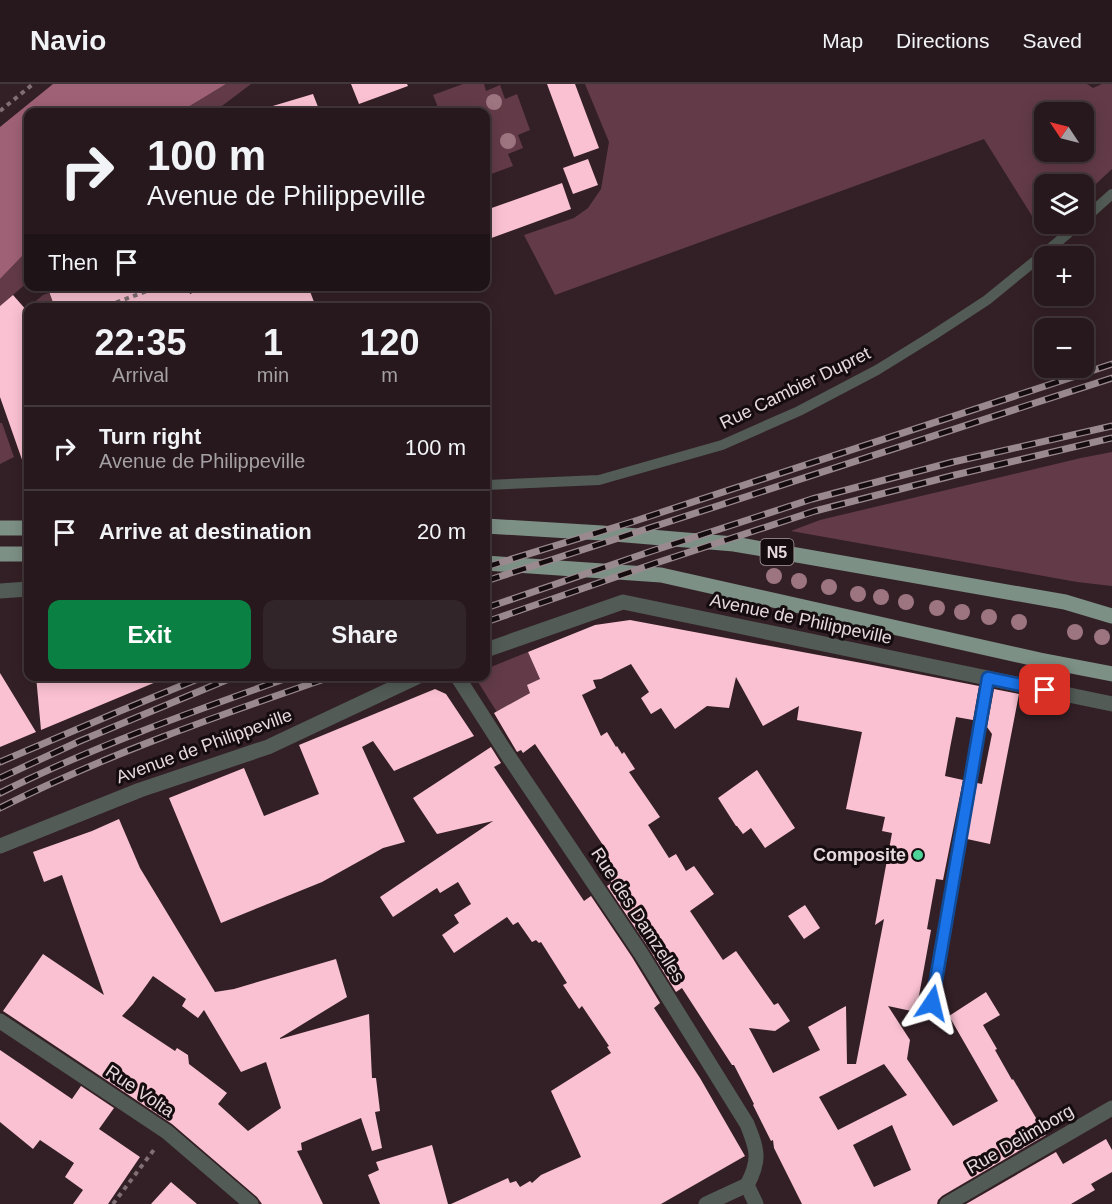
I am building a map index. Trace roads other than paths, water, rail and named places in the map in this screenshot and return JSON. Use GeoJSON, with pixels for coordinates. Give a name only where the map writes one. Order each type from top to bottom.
{"type":"FeatureCollection","features":[{"type":"Feature","properties":{"kind":"main road","name":"N5"},"geometry":{"type":"LineString","coordinates":[[490,526],[734,544],[1065,602],[1112,616]]}},
{"type":"Feature","properties":{"kind":"main road"},"geometry":{"type":"LineString","coordinates":[[0,528],[24,528]]}},
{"type":"Feature","properties":{"kind":"main road"},"geometry":{"type":"LineString","coordinates":[[0,554],[24,554]]}},
{"type":"Feature","properties":{"kind":"main road"},"geometry":{"type":"LineString","coordinates":[[490,563],[660,575],[1112,674]]}},
{"type":"Feature","properties":{"kind":"street"},"geometry":{"type":"LineString","coordinates":[[0,591],[24,589]]}},
{"type":"Feature","properties":{"kind":"street","name":"Avenue de Philippeville"},"geometry":{"type":"LineString","coordinates":[[490,649],[623,602],[1112,704]]}},
{"type":"Feature","properties":{"kind":"street","name":"Avenue de Philippeville"},"geometry":{"type":"LineString","coordinates":[[0,846],[140,790],[268,747],[408,681]]}},
{"type":"Feature","properties":{"kind":"street","name":"Rue des Damzelles"},"geometry":{"type":"LineString","coordinates":[[460,681],[640,952],[747,1124],[756,1146],[757,1161],[747,1185]]}},
{"type":"Feature","properties":{"kind":"street","name":"Rue Volta"},"geometry":{"type":"LineString","coordinates":[[0,1021],[167,1132],[251,1204]]}},
{"type":"Feature","properties":{"kind":"street","name":"Rue Delimborg"},"geometry":{"type":"LineString","coordinates":[[947,1204],[1112,1108]]}},
{"type":"Feature","properties":{"kind":"street"},"geometry":{"type":"LineString","coordinates":[[706,1204],[747,1185],[756,1204]]}},
{"type":"Feature","properties":{"kind":"lane"},"geometry":{"type":"LineString","coordinates":[[1094,211],[1112,194]]}},
{"type":"Feature","properties":{"kind":"lane","name":"Rue Cambier Dupret"},"geometry":{"type":"LineString","coordinates":[[490,485],[599,480],[722,446],[799,411],[877,370],[987,300],[1067,234]]}},
{"type":"Feature","properties":{"kind":"lane"},"geometry":{"type":"LineString","coordinates":[[932,1003],[988,678]]}},
{"type":"Feature","properties":{"kind":"railway"},"geometry":{"type":"LineString","coordinates":[[490,566],[632,522],[1112,364]]}},
{"type":"Feature","properties":{"kind":"railway"},"geometry":{"type":"LineString","coordinates":[[490,580],[1112,378]]}},
{"type":"Feature","properties":{"kind":"railway"},"geometry":{"type":"LineString","coordinates":[[490,607],[812,499],[953,462],[1112,426]]}},
{"type":"Feature","properties":{"kind":"railway"},"geometry":{"type":"LineString","coordinates":[[490,621],[815,511],[1112,438]]}},
{"type":"Feature","properties":{"kind":"railway"},"geometry":{"type":"LineString","coordinates":[[0,762],[193,681]]}},
{"type":"Feature","properties":{"kind":"railway"},"geometry":{"type":"LineString","coordinates":[[0,778],[80,741],[224,681]]}},
{"type":"Feature","properties":{"kind":"railway"},"geometry":{"type":"LineString","coordinates":[[0,793],[108,745],[279,681]]}},
{"type":"Feature","properties":{"kind":"railway"},"geometry":{"type":"LineString","coordinates":[[0,808],[40,788],[123,753],[319,681]]}},
{"type":"Feature","properties":{"kind":"place","name":"Composite"},"geometry":{"type":"Point","coordinates":[918,855]}}]}
